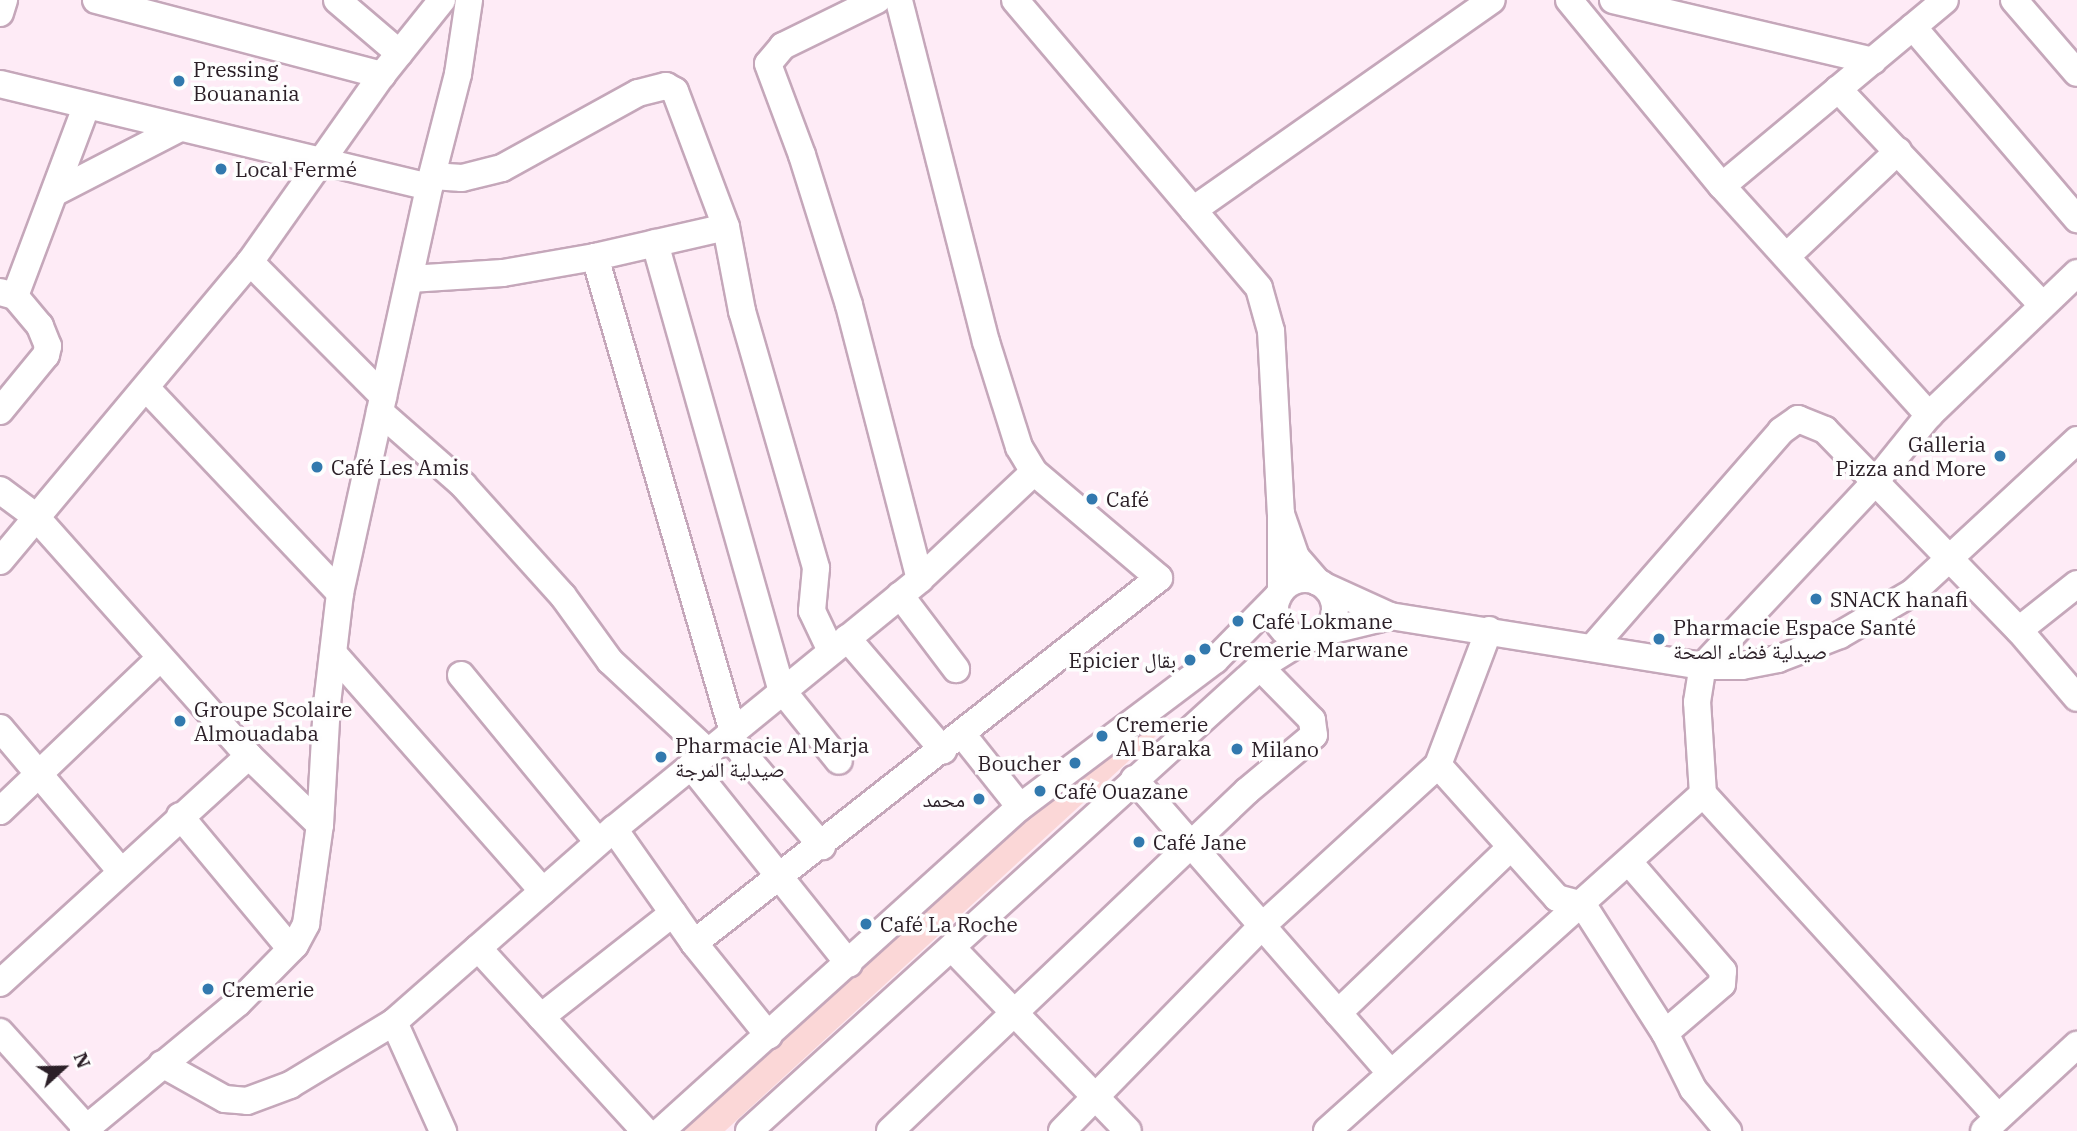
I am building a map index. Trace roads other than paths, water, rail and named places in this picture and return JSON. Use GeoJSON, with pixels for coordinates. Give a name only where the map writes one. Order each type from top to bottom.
{"type":"FeatureCollection","features":[{"type":"Feature","properties":{"kind":"street"},"geometry":{"type":"LineString","coordinates":[[0,13],[4,0]]}},
{"type":"Feature","properties":{"kind":"street"},"geometry":{"type":"LineString","coordinates":[[96,0],[382,75]]}},
{"type":"Feature","properties":{"kind":"street"},"geometry":{"type":"LineString","coordinates":[[337,0],[399,53]]}},
{"type":"Feature","properties":{"kind":"street"},"geometry":{"type":"LineString","coordinates":[[0,561],[35,516],[147,389],[250,262],[324,161],[382,75],[442,0]]}},
{"type":"Feature","properties":{"kind":"street"},"geometry":{"type":"LineString","coordinates":[[0,1032],[86,1130],[238,1003],[291,950],[310,904],[320,825],[340,593],[430,182],[458,74],[469,0]]}},
{"type":"Feature","properties":{"kind":"street"},"geometry":{"type":"LineString","coordinates":[[877,0],[783,47],[768,64],[802,155],[849,305],[910,587],[956,669]]}},
{"type":"Feature","properties":{"kind":"street"},"geometry":{"type":"LineString","coordinates":[[694,943],[822,846],[1159,578],[1034,472],[1011,428],[986,342],[899,0]]}},
{"type":"Feature","properties":{"kind":"street"},"geometry":{"type":"LineString","coordinates":[[1015,0],[1248,274],[1267,306],[1281,514],[1279,624],[1314,635]]}},
{"type":"Feature","properties":{"kind":"street"},"geometry":{"type":"LineString","coordinates":[[1192,210],[1492,0]]}},
{"type":"Feature","properties":{"kind":"street"},"geometry":{"type":"LineString","coordinates":[[1569,0],[1722,186],[1929,415]]}},
{"type":"Feature","properties":{"kind":"street"},"geometry":{"type":"LineString","coordinates":[[1613,0],[1873,61]]}},
{"type":"Feature","properties":{"kind":"street"},"geometry":{"type":"LineString","coordinates":[[1722,186],[1945,0]]}},
{"type":"Feature","properties":{"kind":"street"},"geometry":{"type":"LineString","coordinates":[[2014,0],[2077,73]]}},
{"type":"Feature","properties":{"kind":"street"},"geometry":{"type":"LineString","coordinates":[[1913,27],[2077,219]]}},
{"type":"Feature","properties":{"kind":"street"},"geometry":{"type":"LineString","coordinates":[[0,84],[176,130],[430,182],[502,168],[638,93],[666,86],[675,91],[726,227],[742,311],[816,568],[812,611],[839,645],[953,742],[1020,807]]}},
{"type":"Feature","properties":{"kind":"street"},"geometry":{"type":"LineString","coordinates":[[1838,89],[2042,305]]}},
{"type":"Feature","properties":{"kind":"street"},"geometry":{"type":"LineString","coordinates":[[0,411],[48,345],[40,326],[8,294],[58,191],[86,107]]}},
{"type":"Feature","properties":{"kind":"street"},"geometry":{"type":"LineString","coordinates":[[58,191],[176,130]]}},
{"type":"Feature","properties":{"kind":"street"},"geometry":{"type":"LineString","coordinates":[[1787,256],[1898,151]]}},
{"type":"Feature","properties":{"kind":"street"},"geometry":{"type":"LineString","coordinates":[[410,279],[503,273],[595,257],[726,227]]}},
{"type":"Feature","properties":{"kind":"street"},"geometry":{"type":"LineString","coordinates":[[655,243],[781,689],[839,761]]}},
{"type":"Feature","properties":{"kind":"street"},"geometry":{"type":"LineString","coordinates":[[595,257],[715,746],[782,877],[849,964]]}},
{"type":"Feature","properties":{"kind":"street"},"geometry":{"type":"LineString","coordinates":[[250,262],[382,404],[463,485],[562,596],[610,661],[715,746],[822,846]]}},
{"type":"Feature","properties":{"kind":"street"},"geometry":{"type":"LineString","coordinates":[[2077,273],[1929,415],[1875,482],[1703,666],[1698,702],[1703,794],[1991,1124],[2077,1045]]}},
{"type":"Feature","properties":{"kind":"street"},"geometry":{"type":"LineString","coordinates":[[147,389],[340,593]]}},
{"type":"Feature","properties":{"kind":"street"},"geometry":{"type":"LineString","coordinates":[[1592,648],[1788,424],[1812,421],[2019,630],[2077,698]]}},
{"type":"Feature","properties":{"kind":"street"},"geometry":{"type":"LineString","coordinates":[[661,1131],[1020,807],[1215,660],[1280,594],[1300,579],[1322,584],[1390,616],[1703,666],[1742,666],[1778,659],[1840,635],[1912,593],[2077,440]]}},
{"type":"Feature","properties":{"kind":"street"},"geometry":{"type":"LineString","coordinates":[[162,1065],[225,1099],[247,1101],[290,1085],[394,1022],[606,836],[781,689],[910,587],[1034,472]]}},
{"type":"Feature","properties":{"kind":"street"},"geometry":{"type":"LineString","coordinates":[[0,490],[35,516],[249,756],[320,825]]}},
{"type":"Feature","properties":{"kind":"street"},"geometry":{"type":"LineString","coordinates":[[1281,514],[1296,557],[1322,584],[1335,604],[1314,635]]}},
{"type":"Feature","properties":{"kind":"street"},"geometry":{"type":"LineString","coordinates":[[2019,630],[2077,584]]}},
{"type":"Feature","properties":{"kind":"street"},"geometry":{"type":"LineString","coordinates":[[749,1131],[953,949],[1134,779],[1260,667],[1314,635],[1390,616]]}},
{"type":"Feature","properties":{"kind":"street"},"geometry":{"type":"LineString","coordinates":[[1062,1131],[1263,925],[1438,765],[1489,631]]}},
{"type":"Feature","properties":{"kind":"street"},"geometry":{"type":"LineString","coordinates":[[334,654],[543,891]]}},
{"type":"Feature","properties":{"kind":"street"},"geometry":{"type":"LineString","coordinates":[[0,811],[160,658]]}},
{"type":"Feature","properties":{"kind":"street"},"geometry":{"type":"LineString","coordinates":[[890,1131],[1192,842],[1314,735],[1312,720],[1260,667]]}},
{"type":"Feature","properties":{"kind":"street"},"geometry":{"type":"LineString","coordinates":[[461,675],[673,913],[769,1036]]}},
{"type":"Feature","properties":{"kind":"street"},"geometry":{"type":"LineString","coordinates":[[0,728],[121,871]]}},
{"type":"Feature","properties":{"kind":"street"},"geometry":{"type":"LineString","coordinates":[[0,983],[180,816],[249,756]]}},
{"type":"Feature","properties":{"kind":"street"},"geometry":{"type":"LineString","coordinates":[[1438,765],[1509,849],[1558,898],[1583,905],[1665,1033],[1693,1089],[1728,1131]]}},
{"type":"Feature","properties":{"kind":"street"},"geometry":{"type":"LineString","coordinates":[[1134,779],[1192,842],[1390,1072]]}},
{"type":"Feature","properties":{"kind":"street"},"geometry":{"type":"LineString","coordinates":[[1327,1131],[1390,1072],[1583,905],[1703,794]]}},
{"type":"Feature","properties":{"kind":"street"},"geometry":{"type":"LineString","coordinates":[[180,816],[291,950]]}},
{"type":"Feature","properties":{"kind":"street"},"geometry":{"type":"LineString","coordinates":[[1338,1013],[1509,849]]}},
{"type":"Feature","properties":{"kind":"street"},"geometry":{"type":"LineString","coordinates":[[1629,862],[1724,971],[1722,984],[1665,1033]]}},
{"type":"Feature","properties":{"kind":"street"},"geometry":{"type":"LineString","coordinates":[[541,1017],[673,913]]}},
{"type":"Feature","properties":{"kind":"street"},"geometry":{"type":"LineString","coordinates":[[478,948],[645,1131]]}},
{"type":"Feature","properties":{"kind":"street"},"geometry":{"type":"LineString","coordinates":[[953,949],[1128,1131]]}},
{"type":"Feature","properties":{"kind":"street"},"geometry":{"type":"LineString","coordinates":[[394,1022],[443,1131]]}},
{"type":"Feature","properties":{"kind":"place","name":"Pressing Bouanania"},"geometry":{"type":"Point","coordinates":[179,81]}},
{"type":"Feature","properties":{"kind":"place","name":"Local Fermé"},"geometry":{"type":"Point","coordinates":[221,169]}},
{"type":"Feature","properties":{"kind":"place","name":"Galleria Pizza and More"},"geometry":{"type":"Point","coordinates":[2000,456]}},
{"type":"Feature","properties":{"kind":"place","name":"Café Les Amis"},"geometry":{"type":"Point","coordinates":[317,467]}},
{"type":"Feature","properties":{"kind":"place","name":"Café"},"geometry":{"type":"Point","coordinates":[1092,499]}},
{"type":"Feature","properties":{"kind":"place","name":"SNACK hanafi"},"geometry":{"type":"Point","coordinates":[1816,599]}},
{"type":"Feature","properties":{"kind":"place","name":"Café Lokmane"},"geometry":{"type":"Point","coordinates":[1238,621]}},
{"type":"Feature","properties":{"kind":"place","name":"Pharmacie Espace Santé صيدلية فضاء الصحة"},"geometry":{"type":"Point","coordinates":[1659,639]}},
{"type":"Feature","properties":{"kind":"place","name":"Cremerie Marwane"},"geometry":{"type":"Point","coordinates":[1205,649]}},
{"type":"Feature","properties":{"kind":"place","name":"Epicier بقال"},"geometry":{"type":"Point","coordinates":[1190,660]}},
{"type":"Feature","properties":{"kind":"place","name":"Groupe Scolaire Almouadaba"},"geometry":{"type":"Point","coordinates":[180,721]}},
{"type":"Feature","properties":{"kind":"place","name":"Cremerie Al Baraka"},"geometry":{"type":"Point","coordinates":[1102,736]}},
{"type":"Feature","properties":{"kind":"place","name":"Milano"},"geometry":{"type":"Point","coordinates":[1237,749]}},
{"type":"Feature","properties":{"kind":"place","name":"Pharmacie Al Marja صيدلية المرجة"},"geometry":{"type":"Point","coordinates":[661,757]}},
{"type":"Feature","properties":{"kind":"place","name":"Boucher"},"geometry":{"type":"Point","coordinates":[1075,763]}},
{"type":"Feature","properties":{"kind":"place","name":"Café Ouazane"},"geometry":{"type":"Point","coordinates":[1040,791]}},
{"type":"Feature","properties":{"kind":"place","name":"محمد"},"geometry":{"type":"Point","coordinates":[979,799]}},
{"type":"Feature","properties":{"kind":"place","name":"Café Jane"},"geometry":{"type":"Point","coordinates":[1139,842]}},
{"type":"Feature","properties":{"kind":"place","name":"Café La Roche"},"geometry":{"type":"Point","coordinates":[866,924]}},
{"type":"Feature","properties":{"kind":"place","name":"Cremerie"},"geometry":{"type":"Point","coordinates":[208,989]}}]}
